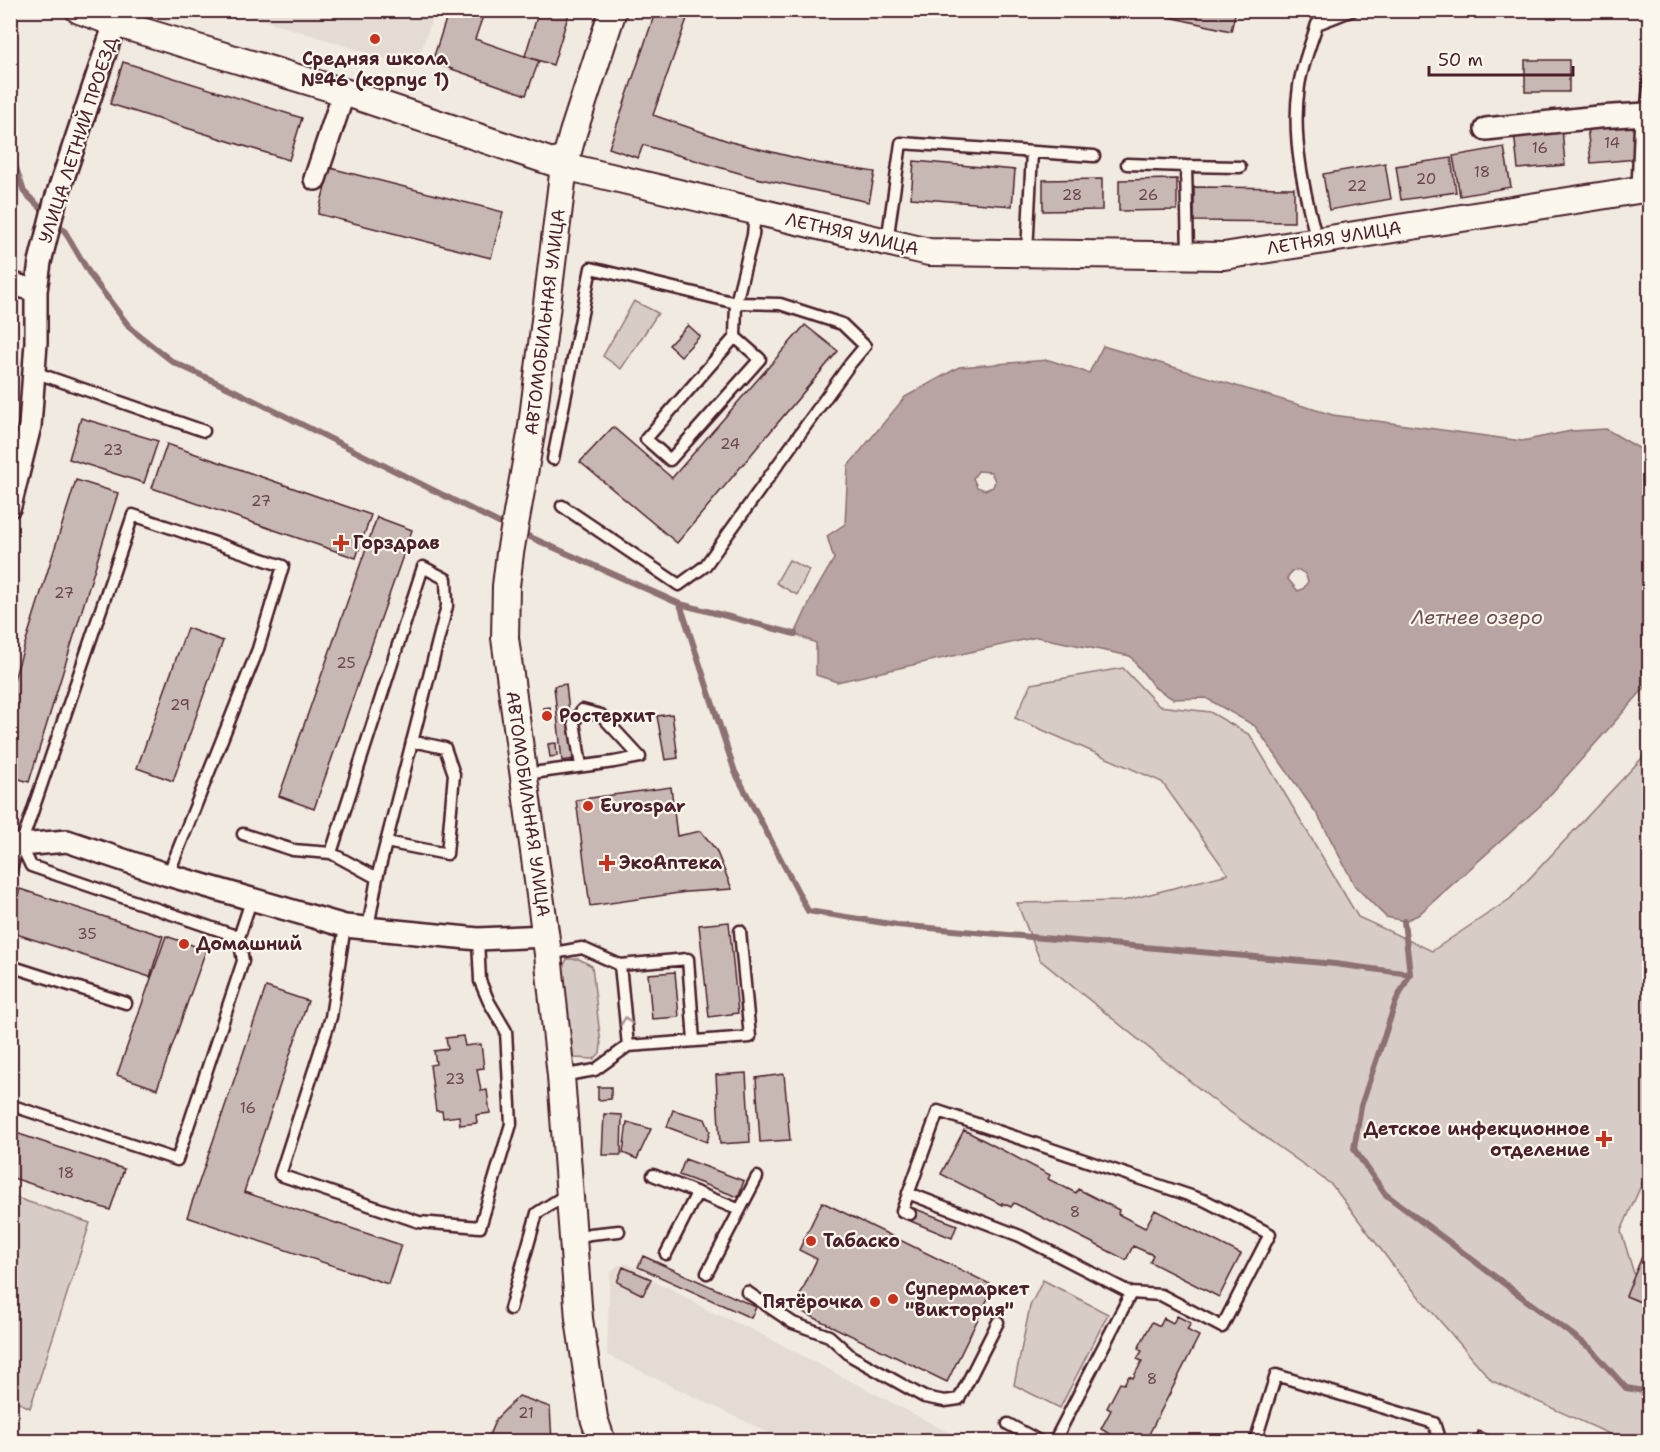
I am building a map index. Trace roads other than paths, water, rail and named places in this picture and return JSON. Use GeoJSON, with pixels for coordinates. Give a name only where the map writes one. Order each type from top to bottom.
{"type":"FeatureCollection","features":[{"type":"Feature","properties":{"kind":"street","name":"ЛЕТНЯЯ УЛИЦА"},"geometry":{"type":"LineString","coordinates":[[79,10],[344,92],[564,166],[929,252],[1224,256],[1646,188]]}},
{"type":"Feature","properties":{"kind":"street","name":"АВТОМОБИЛЬНАЯ УЛИЦА"},"geometry":{"type":"LineString","coordinates":[[602,1442],[593,1407],[579,1319],[561,1076],[547,945],[505,638],[506,586],[511,545],[531,434],[564,166],[613,10]]}},
{"type":"Feature","properties":{"kind":"street","name":"УЛИЦА ЛЕТНИЙ ПРОЕЗД"},"geometry":{"type":"LineString","coordinates":[[10,506],[30,426],[36,291],[40,262],[51,214],[115,23]]}},
{"type":"Feature","properties":{"kind":"street"},"geometry":{"type":"LineString","coordinates":[[315,178],[344,92]]}},
{"type":"Feature","properties":{"kind":"street"},"geometry":{"type":"LineString","coordinates":[[1486,129],[1646,114],[1646,188]]}},
{"type":"Feature","properties":{"kind":"street"},"geometry":{"type":"LineString","coordinates":[[10,283],[36,291]]}},
{"type":"Feature","properties":{"kind":"street"},"geometry":{"type":"LineString","coordinates":[[16,845],[67,841],[168,875],[345,926],[547,945]]}},
{"type":"Feature","properties":{"kind":"lane"},"geometry":{"type":"LineString","coordinates":[[1317,241],[1304,189],[1297,143],[1299,86],[1317,24],[1353,10]]}},
{"type":"Feature","properties":{"kind":"lane"},"geometry":{"type":"LineString","coordinates":[[1646,114],[1650,78]]}},
{"type":"Feature","properties":{"kind":"lane"},"geometry":{"type":"LineString","coordinates":[[887,242],[901,143],[1094,156]]}},
{"type":"Feature","properties":{"kind":"lane"},"geometry":{"type":"LineString","coordinates":[[1027,253],[1032,152]]}},
{"type":"Feature","properties":{"kind":"lane"},"geometry":{"type":"LineString","coordinates":[[1127,164],[1240,166]]}},
{"type":"Feature","properties":{"kind":"lane"},"geometry":{"type":"LineString","coordinates":[[1186,166],[1188,256]]}},
{"type":"Feature","properties":{"kind":"lane"},"geometry":{"type":"LineString","coordinates":[[735,337],[760,359],[670,460],[645,439],[735,337],[736,303],[753,234],[755,211]]}},
{"type":"Feature","properties":{"kind":"lane"},"geometry":{"type":"LineString","coordinates":[[553,459],[591,268],[736,303],[780,304],[842,324],[865,346],[705,566],[679,585],[562,506]]}},
{"type":"Feature","properties":{"kind":"lane"},"geometry":{"type":"LineString","coordinates":[[34,372],[204,431]]}},
{"type":"Feature","properties":{"kind":"lane"},"geometry":{"type":"LineString","coordinates":[[10,873],[16,845],[133,516],[283,566],[258,649],[168,875]]}},
{"type":"Feature","properties":{"kind":"lane"},"geometry":{"type":"LineString","coordinates":[[331,854],[423,567],[446,579],[447,606],[377,878],[368,928]]}},
{"type":"Feature","properties":{"kind":"lane"},"geometry":{"type":"LineString","coordinates":[[525,774],[614,762],[640,757],[601,715],[582,710],[574,723],[581,766]]}},
{"type":"Feature","properties":{"kind":"lane"},"geometry":{"type":"LineString","coordinates":[[386,842],[447,854],[454,774],[445,748],[412,741]]}},
{"type":"Feature","properties":{"kind":"lane"},"geometry":{"type":"LineString","coordinates":[[243,834],[293,850],[331,854],[377,878]]}},
{"type":"Feature","properties":{"kind":"lane"},"geometry":{"type":"LineString","coordinates":[[16,845],[31,866],[239,937]]}},
{"type":"Feature","properties":{"kind":"lane"},"geometry":{"type":"LineString","coordinates":[[10,1105],[177,1160],[243,961],[239,937],[252,898]]}},
{"type":"Feature","properties":{"kind":"lane"},"geometry":{"type":"LineString","coordinates":[[345,926],[331,1017],[280,1175],[419,1222],[480,1227],[511,1124],[506,1031],[480,981],[478,939]]}},
{"type":"Feature","properties":{"kind":"lane"},"geometry":{"type":"LineString","coordinates":[[561,1076],[595,1070],[628,1046],[750,1037],[740,932]]}},
{"type":"Feature","properties":{"kind":"lane"},"geometry":{"type":"LineString","coordinates":[[547,945],[582,948],[620,965],[688,959],[694,1041]]}},
{"type":"Feature","properties":{"kind":"lane"},"geometry":{"type":"LineString","coordinates":[[620,965],[628,1046]]}},
{"type":"Feature","properties":{"kind":"lane"},"geometry":{"type":"LineString","coordinates":[[10,966],[126,1003]]}},
{"type":"Feature","properties":{"kind":"lane"},"geometry":{"type":"LineString","coordinates":[[909,1193],[1020,1236],[1131,1293],[1161,1295],[1222,1327],[1270,1234],[1206,1201],[938,1111],[902,1211],[910,1214]]}},
{"type":"Feature","properties":{"kind":"lane"},"geometry":{"type":"LineString","coordinates":[[653,1175],[740,1210]]}},
{"type":"Feature","properties":{"kind":"lane"},"geometry":{"type":"LineString","coordinates":[[707,1273],[757,1177]]}},
{"type":"Feature","properties":{"kind":"lane"},"geometry":{"type":"LineString","coordinates":[[510,1309],[537,1213],[570,1193]]}},
{"type":"Feature","properties":{"kind":"lane"},"geometry":{"type":"LineString","coordinates":[[666,1254],[697,1193]]}},
{"type":"Feature","properties":{"kind":"lane"},"geometry":{"type":"LineString","coordinates":[[572,1239],[590,1234],[619,1231]]}},
{"type":"Feature","properties":{"kind":"lane"},"geometry":{"type":"LineString","coordinates":[[747,1292],[793,1323],[829,1336],[851,1356],[924,1397],[945,1401],[959,1399],[998,1322]]}},
{"type":"Feature","properties":{"kind":"lane"},"geometry":{"type":"LineString","coordinates":[[1054,1442],[1131,1293]]}},
{"type":"Feature","properties":{"kind":"lane"},"geometry":{"type":"LineString","coordinates":[[1255,1442],[1276,1375],[1434,1423],[1440,1442]]}},
{"type":"Feature","properties":{"kind":"lane"},"geometry":{"type":"LineString","coordinates":[[1008,1424],[1041,1442]]}},
{"type":"Feature","properties":{"kind":"water","name":"Летнее озеро"},"geometry":{"type":"Polygon","coordinates":[[[1103,346],[1333,415],[1522,441],[1571,431],[1606,429],[1649,454],[1649,683],[1541,805],[1418,915],[1404,921],[1386,917],[1355,886],[1319,817],[1255,726],[1206,698],[1173,699],[1155,688],[1130,656],[1037,637],[837,682],[816,675],[816,643],[795,634],[813,595],[834,559],[827,536],[845,524],[848,466],[905,397],[959,367],[1049,360],[1089,373],[1103,346]],[[978,471],[973,478],[977,487],[985,490],[993,487],[995,481],[991,472],[978,471]],[[1299,570],[1292,571],[1287,578],[1298,591],[1304,588],[1308,581],[1305,574],[1299,570]]]}},
{"type":"Feature","properties":{"kind":"waterway"},"geometry":{"type":"LineString","coordinates":[[10,150],[24,192],[48,215]]}},
{"type":"Feature","properties":{"kind":"waterway"},"geometry":{"type":"LineString","coordinates":[[56,222],[64,230],[91,276],[131,329],[173,362],[509,528]]}},
{"type":"Feature","properties":{"kind":"waterway"},"geometry":{"type":"LineString","coordinates":[[519,532],[680,604],[795,634]]}},
{"type":"Feature","properties":{"kind":"waterway"},"geometry":{"type":"LineString","coordinates":[[680,604],[735,772],[808,911],[897,925],[1335,964],[1410,974]]}},
{"type":"Feature","properties":{"kind":"waterway"},"geometry":{"type":"LineString","coordinates":[[1404,921],[1410,974],[1396,1001],[1361,1106],[1354,1149],[1385,1194],[1590,1348],[1626,1388],[1650,1392]]}},
{"type":"Feature","properties":{"kind":"place","name":"Средняя школа №46 (корпус 1)"},"geometry":{"type":"Point","coordinates":[375,39]}},
{"type":"Feature","properties":{"kind":"place","name":"Горздрав"},"geometry":{"type":"Point","coordinates":[341,543]}},
{"type":"Feature","properties":{"kind":"place","name":"Ростерхит"},"geometry":{"type":"Point","coordinates":[547,716]}},
{"type":"Feature","properties":{"kind":"place","name":"Eurospar"},"geometry":{"type":"Point","coordinates":[588,806]}},
{"type":"Feature","properties":{"kind":"place","name":"ЭкоАптека"},"geometry":{"type":"Point","coordinates":[607,863]}},
{"type":"Feature","properties":{"kind":"place","name":"Домашний"},"geometry":{"type":"Point","coordinates":[184,944]}},
{"type":"Feature","properties":{"kind":"place","name":"Детское инфекционное отделение"},"geometry":{"type":"Point","coordinates":[1604,1139]}},
{"type":"Feature","properties":{"kind":"place","name":"Табаско"},"geometry":{"type":"Point","coordinates":[811,1241]}},
{"type":"Feature","properties":{"kind":"place","name":"Супермаркет \"Виктория\""},"geometry":{"type":"Point","coordinates":[893,1299]}},
{"type":"Feature","properties":{"kind":"place","name":"Пятёрочка"},"geometry":{"type":"Point","coordinates":[875,1302]}}]}
